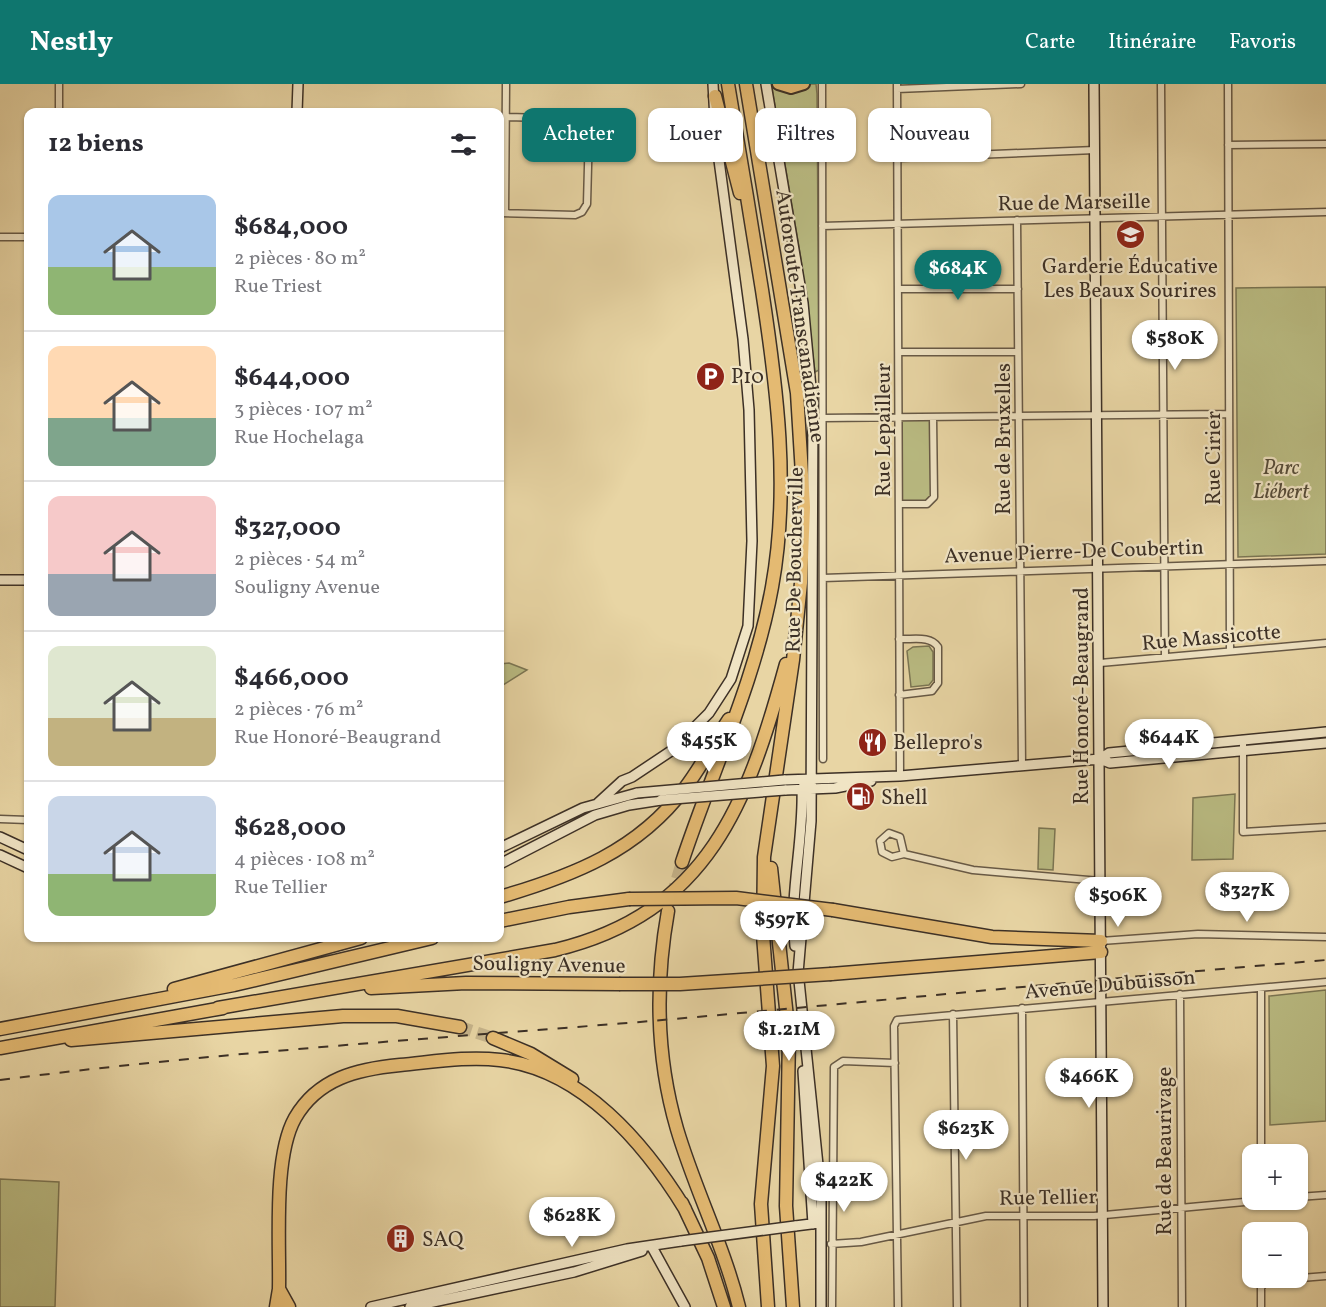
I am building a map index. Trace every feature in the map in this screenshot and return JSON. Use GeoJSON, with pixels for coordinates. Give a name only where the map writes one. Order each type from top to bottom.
{"type":"FeatureCollection","features":[{"type":"Feature","properties":{"kind":"highway","name":"Autoroute Transcanadienne"},"geometry":{"type":"LineString","coordinates":[[682,862],[739,705],[767,614],[777,558],[781,502],[775,384],[728,84]]}},
{"type":"Feature","properties":{"kind":"highway","name":"Autoroute Transcanadienne"},"geometry":{"type":"LineString","coordinates":[[746,84],[755,139]]}},
{"type":"Feature","properties":{"kind":"highway"},"geometry":{"type":"LineString","coordinates":[[755,84],[756,108]]}},
{"type":"Feature","properties":{"kind":"highway"},"geometry":{"type":"LineString","coordinates":[[714,90],[754,243]]}},
{"type":"Feature","properties":{"kind":"highway","name":"Autoroute Transcanadienne"},"geometry":{"type":"LineString","coordinates":[[759,162],[790,346],[801,446],[803,524],[796,627],[781,780],[764,857],[762,906],[773,1058],[761,1204],[768,1307]]}},
{"type":"Feature","properties":{"kind":"highway"},"geometry":{"type":"LineString","coordinates":[[218,1008],[567,947],[605,934],[647,911],[675,890],[703,861],[726,829],[745,791],[770,728],[796,627]]}},
{"type":"Feature","properties":{"kind":"highway"},"geometry":{"type":"LineString","coordinates":[[504,896],[584,869],[610,855],[642,833],[686,787],[739,705]]}},
{"type":"Feature","properties":{"kind":"highway"},"geometry":{"type":"LineString","coordinates":[[781,780],[770,864],[789,1036],[786,1200],[793,1307]]}},
{"type":"Feature","properties":{"kind":"highway","name":"Souligny Avenue"},"geometry":{"type":"LineString","coordinates":[[504,920],[569,907],[629,900],[736,898],[833,910],[982,936],[1101,947]]}},
{"type":"Feature","properties":{"kind":"highway"},"geometry":{"type":"LineString","coordinates":[[668,911],[659,999],[666,1080],[678,1131],[727,1264],[739,1307]]}},
{"type":"Feature","properties":{"kind":"highway"},"geometry":{"type":"LineString","coordinates":[[78,1015],[346,942]]}},
{"type":"Feature","properties":{"kind":"highway"},"geometry":{"type":"LineString","coordinates":[[0,1029],[234,985],[415,942]]}},
{"type":"Feature","properties":{"kind":"highway","name":"Souligny Avenue"},"geometry":{"type":"LineString","coordinates":[[0,1048],[218,1008],[370,988],[443,983],[680,984],[831,975],[1101,947]]}},
{"type":"Feature","properties":{"kind":"highway"},"geometry":{"type":"LineString","coordinates":[[28,1043],[119,1038],[344,1016],[397,1016],[460,1027]]}},
{"type":"Feature","properties":{"kind":"highway"},"geometry":{"type":"LineString","coordinates":[[493,1038],[531,1054],[562,1072],[605,1105],[645,1147],[685,1209],[708,1258],[724,1307]]}},
{"type":"Feature","properties":{"kind":"highway"},"geometry":{"type":"LineString","coordinates":[[276,1307],[279,1289],[282,1161],[291,1126],[299,1111],[318,1091],[340,1077],[362,1070],[478,1059],[510,1062],[539,1070],[575,1090],[626,1130],[657,1167],[685,1209]]}},
{"type":"Feature","properties":{"kind":"highway"},"geometry":{"type":"LineString","coordinates":[[279,1289],[289,1307]]}},
{"type":"Feature","properties":{"kind":"main road"},"geometry":{"type":"LineString","coordinates":[[297,108],[298,84]]}},
{"type":"Feature","properties":{"kind":"main road","name":"Rue De Boucherville"},"geometry":{"type":"LineString","coordinates":[[766,84],[802,297],[813,409],[808,785],[811,822],[798,973],[803,1031],[803,1103],[818,1224],[821,1307]]}},
{"type":"Feature","properties":{"kind":"main road"},"geometry":{"type":"LineString","coordinates":[[778,84],[791,88],[804,84]]}},
{"type":"Feature","properties":{"kind":"main road","name":"Rue Honoré-Beaugrand"},"geometry":{"type":"LineString","coordinates":[[1094,84],[1103,1307]]}},
{"type":"Feature","properties":{"kind":"main road"},"geometry":{"type":"LineString","coordinates":[[598,803],[618,783],[633,777],[681,742],[722,696],[739,660],[750,609],[752,492],[749,410],[743,339],[717,138],[714,90]]}},
{"type":"Feature","properties":{"kind":"main road"},"geometry":{"type":"LineString","coordinates":[[0,580],[24,580]]}},
{"type":"Feature","properties":{"kind":"main road"},"geometry":{"type":"LineString","coordinates":[[1100,759],[1109,753],[1188,743],[1326,732]]}},
{"type":"Feature","properties":{"kind":"main road"},"geometry":{"type":"LineString","coordinates":[[1188,743],[1189,754]]}},
{"type":"Feature","properties":{"kind":"main road"},"geometry":{"type":"LineString","coordinates":[[504,846],[598,803],[781,780],[835,788],[900,776],[1100,759],[1110,763],[1326,743]]}},
{"type":"Feature","properties":{"kind":"main road"},"geometry":{"type":"LineString","coordinates":[[633,777],[633,799]]}},
{"type":"Feature","properties":{"kind":"main road"},"geometry":{"type":"LineString","coordinates":[[781,780],[808,785]]}},
{"type":"Feature","properties":{"kind":"main road"},"geometry":{"type":"LineString","coordinates":[[504,862],[586,818],[633,799]]}},
{"type":"Feature","properties":{"kind":"main road"},"geometry":{"type":"LineString","coordinates":[[0,837],[24,848]]}},
{"type":"Feature","properties":{"kind":"main road"},"geometry":{"type":"LineString","coordinates":[[0,855],[24,866]]}},
{"type":"Feature","properties":{"kind":"main road"},"geometry":{"type":"LineString","coordinates":[[371,1307],[627,1249],[818,1224]]}},
{"type":"Feature","properties":{"kind":"main road"},"geometry":{"type":"LineString","coordinates":[[410,1307],[574,1272],[652,1246]]}},
{"type":"Feature","properties":{"kind":"main road"},"geometry":{"type":"LineString","coordinates":[[652,1246],[685,1307]]}},
{"type":"Feature","properties":{"kind":"street"},"geometry":{"type":"LineString","coordinates":[[59,84],[59,108]]}},
{"type":"Feature","properties":{"kind":"street"},"geometry":{"type":"LineString","coordinates":[[504,181],[508,117],[506,84]]}},
{"type":"Feature","properties":{"kind":"street"},"geometry":{"type":"LineString","coordinates":[[822,84],[823,759]]}},
{"type":"Feature","properties":{"kind":"street"},"geometry":{"type":"LineString","coordinates":[[897,87],[1021,84]]}},
{"type":"Feature","properties":{"kind":"street"},"geometry":{"type":"LineString","coordinates":[[1161,84],[1165,657]]}},
{"type":"Feature","properties":{"kind":"street","name":"Rue Cirier"},"geometry":{"type":"LineString","coordinates":[[1228,84],[1230,651]]}},
{"type":"Feature","properties":{"kind":"street","name":"Rue Lepailleur"},"geometry":{"type":"LineString","coordinates":[[897,87],[897,108]]}},
{"type":"Feature","properties":{"kind":"street"},"geometry":{"type":"LineString","coordinates":[[504,213],[575,214],[582,212],[587,204],[589,129],[585,122],[578,118],[508,117]]}},
{"type":"Feature","properties":{"kind":"street"},"geometry":{"type":"LineString","coordinates":[[1228,145],[1326,144]]}},
{"type":"Feature","properties":{"kind":"street"},"geometry":{"type":"LineString","coordinates":[[991,154],[1095,150]]}},
{"type":"Feature","properties":{"kind":"street","name":"Rue Lepailleur"},"geometry":{"type":"LineString","coordinates":[[898,162],[900,776]]}},
{"type":"Feature","properties":{"kind":"street","name":"Rue de Marseille"},"geometry":{"type":"LineString","coordinates":[[822,226],[898,222],[1326,212]]}},
{"type":"Feature","properties":{"kind":"street","name":"Rue de Bruxelles"},"geometry":{"type":"LineString","coordinates":[[1017,220],[1022,766]]}},
{"type":"Feature","properties":{"kind":"street"},"geometry":{"type":"LineString","coordinates":[[0,237],[24,237]]}},
{"type":"Feature","properties":{"kind":"street"},"geometry":{"type":"LineString","coordinates":[[899,289],[1018,289]]}},
{"type":"Feature","properties":{"kind":"street"},"geometry":{"type":"LineString","coordinates":[[899,352],[1018,352]]}},
{"type":"Feature","properties":{"kind":"street"},"geometry":{"type":"LineString","coordinates":[[824,418],[1230,414]]}},
{"type":"Feature","properties":{"kind":"street"},"geometry":{"type":"LineString","coordinates":[[900,504],[927,504],[934,497],[933,417]]}},
{"type":"Feature","properties":{"kind":"street","name":"Avenue Pierre-De Coubertin"},"geometry":{"type":"LineString","coordinates":[[823,578],[1326,561]]}},
{"type":"Feature","properties":{"kind":"street"},"geometry":{"type":"LineString","coordinates":[[899,639],[935,642],[938,647],[938,683],[932,691],[899,694]]}},
{"type":"Feature","properties":{"kind":"street","name":"Rue Massicotte"},"geometry":{"type":"LineString","coordinates":[[1100,663],[1326,643]]}},
{"type":"Feature","properties":{"kind":"street"},"geometry":{"type":"LineString","coordinates":[[1243,739],[1243,832],[1326,827]]}},
{"type":"Feature","properties":{"kind":"street"},"geometry":{"type":"LineString","coordinates":[[0,819],[24,820]]}},
{"type":"Feature","properties":{"kind":"street"},"geometry":{"type":"LineString","coordinates":[[904,854],[902,840],[897,834],[889,833],[882,838],[880,845],[885,854],[892,857],[904,854],[973,870],[1100,881]]}},
{"type":"Feature","properties":{"kind":"street","name":"Souligny Avenue"},"geometry":{"type":"LineString","coordinates":[[1101,947],[1198,934],[1326,937]]}},
{"type":"Feature","properties":{"kind":"street","name":"Avenue Dubuisson"},"geometry":{"type":"LineString","coordinates":[[895,1063],[894,1026],[897,1020],[1326,982]]}},
{"type":"Feature","properties":{"kind":"street"},"geometry":{"type":"LineString","coordinates":[[1261,988],[1261,1144]]}},
{"type":"Feature","properties":{"kind":"street","name":"Rue de Beaurivage"},"geometry":{"type":"LineString","coordinates":[[1180,994],[1182,1307]]}},
{"type":"Feature","properties":{"kind":"street"},"geometry":{"type":"LineString","coordinates":[[1022,1008],[1024,1307]]}},
{"type":"Feature","properties":{"kind":"street"},"geometry":{"type":"LineString","coordinates":[[953,1014],[957,1307]]}},
{"type":"Feature","properties":{"kind":"street"},"geometry":{"type":"LineString","coordinates":[[832,1307],[834,1071],[836,1064],[843,1061],[895,1063],[898,1307]]}},
{"type":"Feature","properties":{"kind":"street"},"geometry":{"type":"LineString","coordinates":[[1308,1196],[1326,1195]]}},
{"type":"Feature","properties":{"kind":"street","name":"Rue Tellier"},"geometry":{"type":"LineString","coordinates":[[831,1244],[861,1242],[986,1216],[1103,1215],[1242,1202]]}},
{"type":"Feature","properties":{"kind":"street"},"geometry":{"type":"LineString","coordinates":[[1261,1307],[1261,1288],[1265,1281],[1326,1276]]}},
{"type":"Feature","properties":{"kind":"green space"},"geometry":{"type":"Polygon","coordinates":[[[810,84],[816,84],[817,108],[775,108],[772,88],[796,92],[810,84]]]}},
{"type":"Feature","properties":{"kind":"green space"},"geometry":{"type":"Polygon","coordinates":[[[785,162],[817,162],[819,370],[815,372],[801,259],[785,162]]]}},
{"type":"Feature","properties":{"kind":"green space","name":"Parc Liébert"},"geometry":{"type":"Polygon","coordinates":[[[1326,287],[1326,554],[1238,557],[1236,288],[1326,287]]]}},
{"type":"Feature","properties":{"kind":"green space"},"geometry":{"type":"Polygon","coordinates":[[[933,417],[932,502],[900,504],[900,418],[933,417]]]}},
{"type":"Feature","properties":{"kind":"green space"},"geometry":{"type":"Polygon","coordinates":[[[929,646],[933,652],[933,680],[929,685],[911,687],[907,651],[913,647],[929,646]]]}},
{"type":"Feature","properties":{"kind":"green space"},"geometry":{"type":"Polygon","coordinates":[[[509,663],[527,670],[504,684],[504,664],[509,663]]]}},
{"type":"Feature","properties":{"kind":"green space"},"geometry":{"type":"Polygon","coordinates":[[[1235,794],[1233,859],[1192,860],[1193,798],[1235,794]]]}},
{"type":"Feature","properties":{"kind":"green space"},"geometry":{"type":"Polygon","coordinates":[[[1039,828],[1055,829],[1053,870],[1038,869],[1039,828]]]}},
{"type":"Feature","properties":{"kind":"green space"},"geometry":{"type":"Polygon","coordinates":[[[1326,990],[1326,1121],[1270,1125],[1269,996],[1326,990]]]}},
{"type":"Feature","properties":{"kind":"green space"},"geometry":{"type":"Polygon","coordinates":[[[0,1179],[59,1182],[55,1307],[0,1307],[0,1179]]]}},
{"type":"Feature","properties":{"kind":"tunnel"},"geometry":{"type":"LineString","coordinates":[[672,896],[682,862]]}},
{"type":"Feature","properties":{"kind":"tunnel"},"geometry":{"type":"LineString","coordinates":[[460,1027],[493,1038]]}},
{"type":"Feature","properties":{"kind":"railway"},"geometry":{"type":"LineString","coordinates":[[0,1080],[239,1054],[640,1022],[1326,960]]}},
{"type":"Feature","properties":{"kind":"place","name":"Garderie Éducative Les Beaux Sourires"},"geometry":{"type":"Point","coordinates":[1130,235]}},
{"type":"Feature","properties":{"kind":"place","name":"P10"},"geometry":{"type":"Point","coordinates":[710,376]}},
{"type":"Feature","properties":{"kind":"place","name":"Bellepro's"},"geometry":{"type":"Point","coordinates":[872,742]}},
{"type":"Feature","properties":{"kind":"place","name":"Shell"},"geometry":{"type":"Point","coordinates":[860,797]}},
{"type":"Feature","properties":{"kind":"place","name":"SAQ"},"geometry":{"type":"Point","coordinates":[401,1239]}}]}
